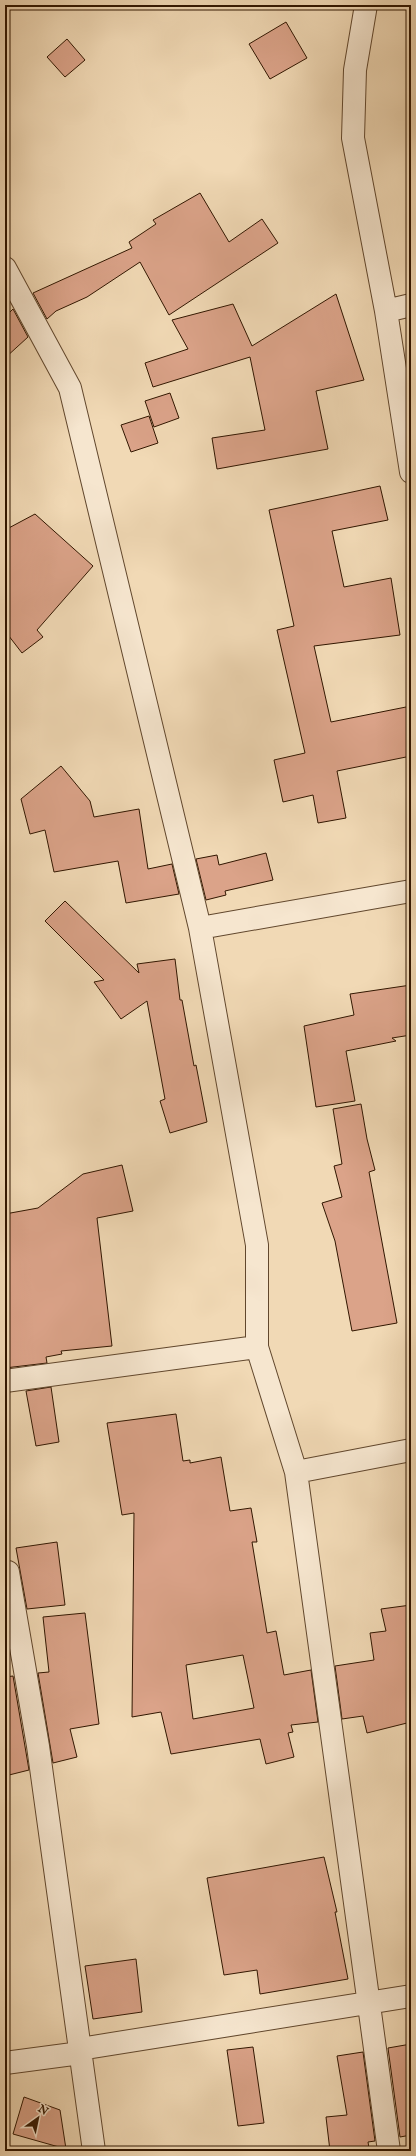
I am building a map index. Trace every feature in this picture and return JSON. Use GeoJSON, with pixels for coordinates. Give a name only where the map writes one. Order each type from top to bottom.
{"type":"FeatureCollection","features":[{"type":"Feature","properties":{"kind":"street"},"geometry":{"type":"LineString","coordinates":[[366,5],[355,70],[353,138],[386,311],[411,472]]}},
{"type":"Feature","properties":{"kind":"street"},"geometry":{"type":"LineString","coordinates":[[5,268],[70,388],[200,928],[257,1245],[257,1347],[296,1472],[389,2151]]}},
{"type":"Feature","properties":{"kind":"street"},"geometry":{"type":"LineString","coordinates":[[386,311],[411,304]]}},
{"type":"Feature","properties":{"kind":"street"},"geometry":{"type":"LineString","coordinates":[[200,928],[411,891]]}},
{"type":"Feature","properties":{"kind":"street"},"geometry":{"type":"LineString","coordinates":[[5,1381],[257,1347]]}},
{"type":"Feature","properties":{"kind":"street"},"geometry":{"type":"LineString","coordinates":[[296,1472],[411,1450]]}},
{"type":"Feature","properties":{"kind":"street"},"geometry":{"type":"LineString","coordinates":[[8,1572],[38,1746],[94,2151]]}},
{"type":"Feature","properties":{"kind":"street"},"geometry":{"type":"LineString","coordinates":[[5,2063],[74,2054],[80,2049],[411,1996]]}},
{"type":"Feature","properties":{"kind":"building"},"geometry":{"type":"Polygon","coordinates":[[[286,22],[307,58],[270,79],[249,44],[286,22]]]}},
{"type":"Feature","properties":{"kind":"building"},"geometry":{"type":"Polygon","coordinates":[[[67,39],[85,60],[65,77],[47,57],[67,39]]]}},
{"type":"Feature","properties":{"kind":"building"},"geometry":{"type":"Polygon","coordinates":[[[200,193],[229,242],[262,219],[278,243],[169,315],[140,262],[87,297],[56,311],[47,319],[33,293],[132,248],[129,242],[156,224],[153,220],[200,193]]]}},
{"type":"Feature","properties":{"kind":"building"},"geometry":{"type":"Polygon","coordinates":[[[336,294],[364,380],[316,391],[328,449],[217,469],[212,438],[265,430],[250,357],[153,387],[145,363],[188,349],[172,320],[233,304],[252,346],[336,294]]]}},
{"type":"Feature","properties":{"kind":"building"},"geometry":{"type":"Polygon","coordinates":[[[13,309],[28,337],[5,358],[5,317],[13,309]]]}},
{"type":"Feature","properties":{"kind":"building"},"geometry":{"type":"Polygon","coordinates":[[[170,393],[179,418],[154,427],[145,401],[170,393]]]}},
{"type":"Feature","properties":{"kind":"building"},"geometry":{"type":"Polygon","coordinates":[[[149,416],[158,443],[131,452],[121,425],[149,416]]]}},
{"type":"Feature","properties":{"kind":"building"},"geometry":{"type":"Polygon","coordinates":[[[380,486],[388,520],[332,531],[344,587],[391,578],[400,635],[314,646],[331,722],[411,706],[411,756],[337,771],[346,818],[318,823],[313,795],[283,802],[274,760],[305,753],[277,630],[294,626],[269,510],[380,486]]]}},
{"type":"Feature","properties":{"kind":"building"},"geometry":{"type":"Polygon","coordinates":[[[35,514],[93,566],[37,630],[43,637],[22,653],[5,631],[5,530],[35,514]]]}},
{"type":"Feature","properties":{"kind":"building"},"geometry":{"type":"Polygon","coordinates":[[[61,766],[90,801],[94,817],[139,809],[148,869],[172,864],[179,894],[126,903],[118,861],[54,872],[45,830],[30,834],[21,799],[61,766]]]}},
{"type":"Feature","properties":{"kind":"building"},"geometry":{"type":"Polygon","coordinates":[[[266,853],[273,880],[225,891],[226,895],[206,900],[196,859],[217,855],[219,865],[266,853]]]}},
{"type":"Feature","properties":{"kind":"building"},"geometry":{"type":"Polygon","coordinates":[[[65,901],[139,973],[137,964],[175,959],[180,1000],[182,1000],[194,1066],[196,1065],[207,1122],[170,1133],[160,1101],[165,1099],[147,1001],[121,1019],[94,982],[104,980],[45,921],[65,901]]]}},
{"type":"Feature","properties":{"kind":"building"},"geometry":{"type":"Polygon","coordinates":[[[411,985],[411,1035],[392,1038],[396,1041],[346,1051],[355,1101],[316,1107],[304,1026],[354,1015],[350,994],[411,985]]]}},
{"type":"Feature","properties":{"kind":"building"},"geometry":{"type":"Polygon","coordinates":[[[361,1104],[367,1139],[375,1170],[369,1172],[397,1323],[352,1331],[335,1241],[322,1203],[342,1197],[334,1166],[342,1164],[333,1109],[361,1104]]]}},
{"type":"Feature","properties":{"kind":"building"},"geometry":{"type":"Polygon","coordinates":[[[122,1165],[133,1211],[97,1218],[112,1346],[61,1351],[62,1354],[46,1357],[47,1363],[5,1368],[5,1214],[38,1208],[83,1174],[122,1165]]]}},
{"type":"Feature","properties":{"kind":"building"},"geometry":{"type":"Polygon","coordinates":[[[51,1387],[59,1442],[36,1446],[26,1391],[51,1387]]]}},
{"type":"Feature","properties":{"kind":"building"},"geometry":{"type":"Polygon","coordinates":[[[176,1414],[183,1461],[190,1460],[190,1463],[221,1457],[230,1511],[251,1508],[257,1542],[252,1542],[267,1633],[276,1631],[284,1675],[311,1670],[318,1722],[291,1725],[293,1732],[288,1733],[294,1757],[266,1764],[260,1739],[171,1754],[161,1712],[132,1717],[134,1513],[122,1515],[107,1423],[176,1414]],[[243,1655],[186,1665],[193,1719],[254,1708],[243,1655]]]}},
{"type":"Feature","properties":{"kind":"building"},"geometry":{"type":"Polygon","coordinates":[[[57,1542],[65,1605],[27,1609],[16,1548],[57,1542]]]}},
{"type":"Feature","properties":{"kind":"building"},"geometry":{"type":"Polygon","coordinates":[[[411,1605],[411,1722],[367,1733],[363,1716],[342,1719],[335,1666],[374,1660],[370,1633],[386,1631],[381,1609],[411,1605]]]}},
{"type":"Feature","properties":{"kind":"building"},"geometry":{"type":"Polygon","coordinates":[[[85,1613],[99,1724],[70,1729],[77,1757],[53,1763],[38,1673],[49,1672],[43,1617],[85,1613]]]}},
{"type":"Feature","properties":{"kind":"building"},"geometry":{"type":"Polygon","coordinates":[[[13,1676],[29,1770],[5,1776],[5,1677],[13,1676]]]}},
{"type":"Feature","properties":{"kind":"building"},"geometry":{"type":"Polygon","coordinates":[[[324,1857],[337,1912],[335,1912],[348,1979],[260,1994],[257,1970],[224,1975],[207,1878],[324,1857]]]}},
{"type":"Feature","properties":{"kind":"building"},"geometry":{"type":"Polygon","coordinates":[[[136,1959],[142,2012],[93,2019],[85,1966],[136,1959]]]}},
{"type":"Feature","properties":{"kind":"building"},"geometry":{"type":"Polygon","coordinates":[[[411,2044],[411,2135],[400,2137],[388,2048],[411,2044]]]}},
{"type":"Feature","properties":{"kind":"building"},"geometry":{"type":"Polygon","coordinates":[[[253,2047],[264,2123],[238,2126],[227,2050],[253,2047]]]}},
{"type":"Feature","properties":{"kind":"building"},"geometry":{"type":"Polygon","coordinates":[[[363,2052],[375,2141],[368,2142],[369,2148],[330,2151],[326,2117],[347,2115],[337,2056],[363,2052]]]}},
{"type":"Feature","properties":{"kind":"building"},"geometry":{"type":"Polygon","coordinates":[[[24,2097],[60,2110],[66,2149],[13,2134],[24,2097]]]}}]}
